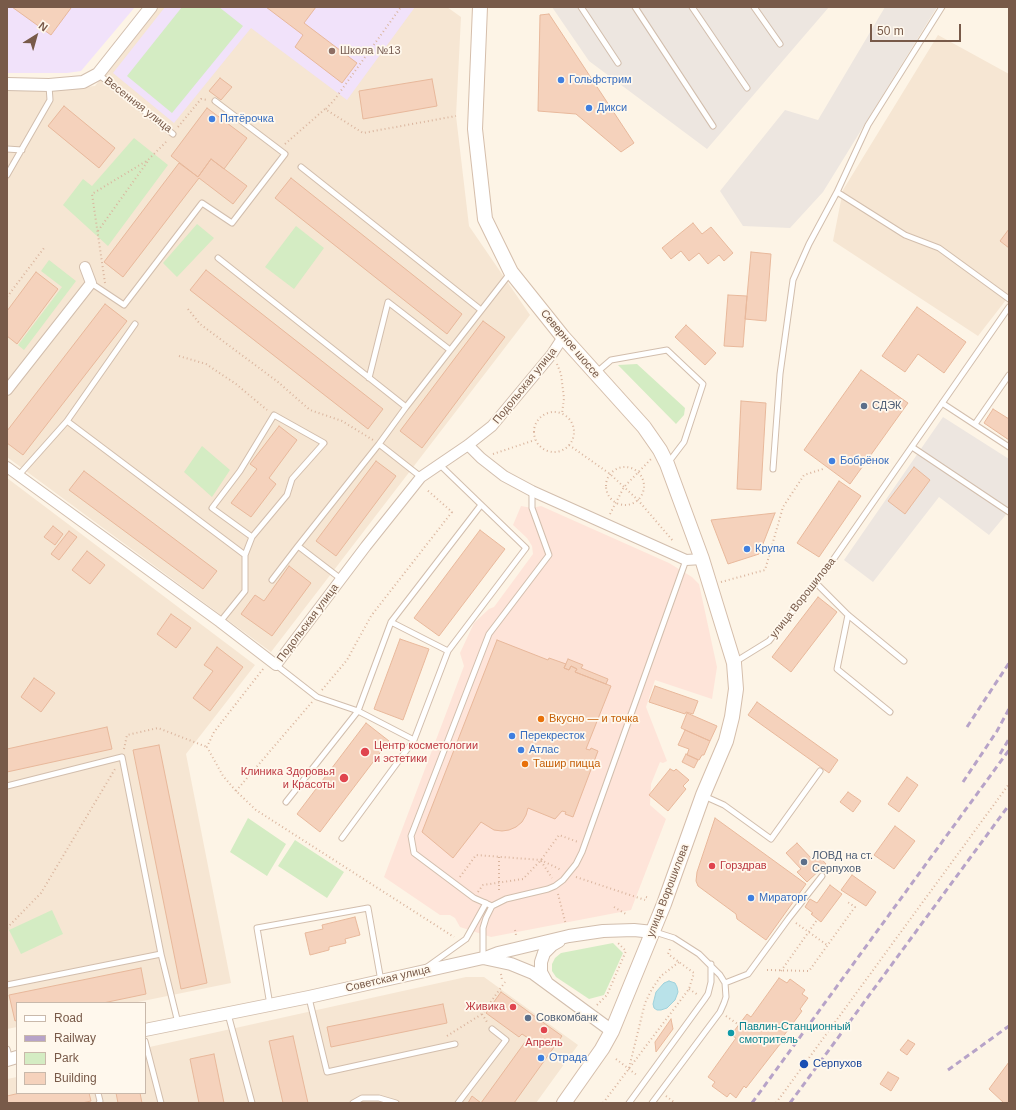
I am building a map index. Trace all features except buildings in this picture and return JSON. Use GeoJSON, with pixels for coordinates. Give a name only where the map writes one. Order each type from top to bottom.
{"type":"FeatureCollection","features":[{"type":"Feature","properties":{"kind":"main road","name":"Северное шоссе"},"geometry":{"type":"LineString","coordinates":[[480,7],[475,129],[485,219],[511,272],[563,337],[644,427],[660,450],[667,464],[702,559],[734,663]]}},
{"type":"Feature","properties":{"kind":"main road","name":"улица Ворошилова"},"geometry":{"type":"LineString","coordinates":[[564,1103],[602,1049],[612,1031],[653,932],[703,795],[726,741],[732,717],[736,689],[734,663]]}},
{"type":"Feature","properties":{"kind":"street"},"geometry":{"type":"LineString","coordinates":[[98,74],[151,7]]}},
{"type":"Feature","properties":{"kind":"street","name":"Весенняя улица"},"geometry":{"type":"LineString","coordinates":[[7,84],[49,85],[83,82],[98,74]]}},
{"type":"Feature","properties":{"kind":"street"},"geometry":{"type":"LineString","coordinates":[[7,390],[91,283],[85,267]]}},
{"type":"Feature","properties":{"kind":"street","name":"Подольская улица"},"geometry":{"type":"LineString","coordinates":[[7,467],[273,662],[341,580],[375,534],[419,479],[468,445],[492,426],[552,354],[563,337]]}},
{"type":"Feature","properties":{"kind":"street"},"geometry":{"type":"LineString","coordinates":[[468,445],[481,458],[504,476],[532,491],[686,560],[702,559]]}},
{"type":"Feature","properties":{"kind":"street"},"geometry":{"type":"LineString","coordinates":[[483,958],[568,931],[634,930],[653,932]]}},
{"type":"Feature","properties":{"kind":"street"},"geometry":{"type":"LineString","coordinates":[[548,985],[540,972],[544,952],[568,931]]}},
{"type":"Feature","properties":{"kind":"street","name":"Советская улица"},"geometry":{"type":"LineString","coordinates":[[146,1030],[308,997],[483,958],[523,968],[533,973],[612,1031]]}},
{"type":"Feature","properties":{"kind":"lane"},"geometry":{"type":"LineString","coordinates":[[580,7],[618,63]]}},
{"type":"Feature","properties":{"kind":"lane"},"geometry":{"type":"LineString","coordinates":[[635,7],[712,126]]}},
{"type":"Feature","properties":{"kind":"lane"},"geometry":{"type":"LineString","coordinates":[[692,7],[747,88]]}},
{"type":"Feature","properties":{"kind":"lane"},"geometry":{"type":"LineString","coordinates":[[754,7],[780,44]]}},
{"type":"Feature","properties":{"kind":"lane"},"geometry":{"type":"LineString","coordinates":[[773,469],[780,374],[793,280],[809,244],[837,192],[868,125],[942,7]]}},
{"type":"Feature","properties":{"kind":"lane","name":"Весенняя улица"},"geometry":{"type":"LineString","coordinates":[[98,74],[173,134]]}},
{"type":"Feature","properties":{"kind":"lane"},"geometry":{"type":"LineString","coordinates":[[7,175],[50,100],[49,85]]}},
{"type":"Feature","properties":{"kind":"lane"},"geometry":{"type":"LineString","coordinates":[[91,283],[124,305],[202,203],[232,223],[285,154],[215,101]]}},
{"type":"Feature","properties":{"kind":"lane"},"geometry":{"type":"LineString","coordinates":[[7,149],[22,150]]}},
{"type":"Feature","properties":{"kind":"lane"},"geometry":{"type":"LineString","coordinates":[[301,167],[481,310]]}},
{"type":"Feature","properties":{"kind":"lane"},"geometry":{"type":"LineString","coordinates":[[837,192],[905,235],[939,248],[1009,299]]}},
{"type":"Feature","properties":{"kind":"lane"},"geometry":{"type":"LineString","coordinates":[[218,258],[406,407]]}},
{"type":"Feature","properties":{"kind":"lane"},"geometry":{"type":"LineString","coordinates":[[272,580],[511,272]]}},
{"type":"Feature","properties":{"kind":"lane"},"geometry":{"type":"LineString","coordinates":[[369,378],[388,302],[450,350]]}},
{"type":"Feature","properties":{"kind":"lane","name":"улица Ворошилова"},"geometry":{"type":"LineString","coordinates":[[734,663],[769,641],[816,583],[1009,306]]}},
{"type":"Feature","properties":{"kind":"lane"},"geometry":{"type":"LineString","coordinates":[[18,476],[67,421],[135,324]]}},
{"type":"Feature","properties":{"kind":"lane"},"geometry":{"type":"LineString","coordinates":[[596,374],[610,360],[667,350],[703,384],[684,442],[667,464]]}},
{"type":"Feature","properties":{"kind":"lane"},"geometry":{"type":"LineString","coordinates":[[975,424],[1009,375]]}},
{"type":"Feature","properties":{"kind":"lane"},"geometry":{"type":"LineString","coordinates":[[942,403],[1009,447]]}},
{"type":"Feature","properties":{"kind":"lane"},"geometry":{"type":"LineString","coordinates":[[220,622],[245,591],[245,555],[252,537],[287,495],[292,479],[324,444],[274,416],[240,471],[212,508],[252,537]]}},
{"type":"Feature","properties":{"kind":"lane"},"geometry":{"type":"LineString","coordinates":[[67,421],[245,555]]}},
{"type":"Feature","properties":{"kind":"lane"},"geometry":{"type":"LineString","coordinates":[[379,444],[419,479]]}},
{"type":"Feature","properties":{"kind":"lane"},"geometry":{"type":"LineString","coordinates":[[912,447],[1009,512]]}},
{"type":"Feature","properties":{"kind":"lane"},"geometry":{"type":"LineString","coordinates":[[342,838],[414,740],[448,651],[526,548],[439,464]]}},
{"type":"Feature","properties":{"kind":"lane"},"geometry":{"type":"LineString","coordinates":[[492,906],[474,898],[414,853],[411,836],[489,634],[549,555],[532,508],[532,491]]}},
{"type":"Feature","properties":{"kind":"lane"},"geometry":{"type":"LineString","coordinates":[[286,802],[358,711],[391,622],[482,505]]}},
{"type":"Feature","properties":{"kind":"lane"},"geometry":{"type":"LineString","coordinates":[[298,546],[341,580]]}},
{"type":"Feature","properties":{"kind":"lane"},"geometry":{"type":"LineString","coordinates":[[483,958],[483,928],[492,906],[506,899],[555,886],[563,880],[576,864],[585,845],[686,560]]}},
{"type":"Feature","properties":{"kind":"lane"},"geometry":{"type":"LineString","coordinates":[[816,583],[848,615],[904,661]]}},
{"type":"Feature","properties":{"kind":"lane"},"geometry":{"type":"LineString","coordinates":[[848,615],[837,669],[890,712]]}},
{"type":"Feature","properties":{"kind":"lane"},"geometry":{"type":"LineString","coordinates":[[391,622],[448,651]]}},
{"type":"Feature","properties":{"kind":"lane"},"geometry":{"type":"LineString","coordinates":[[273,662],[317,697],[358,711],[414,740]]}},
{"type":"Feature","properties":{"kind":"lane"},"geometry":{"type":"LineString","coordinates":[[7,786],[122,757],[161,954],[178,1023]]}},
{"type":"Feature","properties":{"kind":"lane"},"geometry":{"type":"LineString","coordinates":[[703,795],[724,805],[771,838],[820,771]]}},
{"type":"Feature","properties":{"kind":"lane"},"geometry":{"type":"LineString","coordinates":[[725,983],[748,974],[822,876]]}},
{"type":"Feature","properties":{"kind":"lane"},"geometry":{"type":"LineString","coordinates":[[420,972],[466,939],[486,903]]}},
{"type":"Feature","properties":{"kind":"lane"},"geometry":{"type":"LineString","coordinates":[[270,1005],[257,928],[368,908],[381,981]]}},
{"type":"Feature","properties":{"kind":"lane"},"geometry":{"type":"LineString","coordinates":[[652,1103],[720,1012],[726,997],[725,983],[711,964],[699,954],[674,938],[653,932]]}},
{"type":"Feature","properties":{"kind":"lane"},"geometry":{"type":"LineString","coordinates":[[7,985],[161,954]]}},
{"type":"Feature","properties":{"kind":"lane"},"geometry":{"type":"LineString","coordinates":[[629,1103],[708,994],[711,982],[711,964]]}},
{"type":"Feature","properties":{"kind":"lane"},"geometry":{"type":"LineString","coordinates":[[308,997],[327,1072],[455,1044]]}},
{"type":"Feature","properties":{"kind":"lane"},"geometry":{"type":"LineString","coordinates":[[228,1013],[252,1103]]}},
{"type":"Feature","properties":{"kind":"lane"},"geometry":{"type":"LineString","coordinates":[[458,1103],[506,1040],[492,1029]]}},
{"type":"Feature","properties":{"kind":"lane"},"geometry":{"type":"LineString","coordinates":[[146,1045],[161,1103]]}},
{"type":"Feature","properties":{"kind":"lane"},"geometry":{"type":"LineString","coordinates":[[353,1103],[362,1098],[379,1098],[396,1103]]}},
{"type":"Feature","properties":{"kind":"path"},"geometry":{"type":"LineString","coordinates":[[278,149],[335,99],[401,7]]}},
{"type":"Feature","properties":{"kind":"path","name":"Весенняя улица"},"geometry":{"type":"LineString","coordinates":[[173,134],[201,99],[215,101]]}},
{"type":"Feature","properties":{"kind":"path"},"geometry":{"type":"LineString","coordinates":[[325,109],[362,133],[456,116]]}},
{"type":"Feature","properties":{"kind":"path"},"geometry":{"type":"LineString","coordinates":[[97,232],[148,160],[173,134]]}},
{"type":"Feature","properties":{"kind":"path"},"geometry":{"type":"LineString","coordinates":[[107,294],[92,194],[148,160]]}},
{"type":"Feature","properties":{"kind":"path"},"geometry":{"type":"LineString","coordinates":[[7,297],[44,248]]}},
{"type":"Feature","properties":{"kind":"path"},"geometry":{"type":"LineString","coordinates":[[188,309],[200,324],[278,382],[310,410],[342,421],[379,444]]}},
{"type":"Feature","properties":{"kind":"path"},"geometry":{"type":"LineString","coordinates":[[552,354],[561,374],[564,398],[562,414]]}},
{"type":"Feature","properties":{"kind":"path"},"geometry":{"type":"LineString","coordinates":[[179,356],[206,364],[236,384],[274,416]]}},
{"type":"Feature","properties":{"kind":"path"},"geometry":{"type":"LineString","coordinates":[[550,413],[562,414],[570,421],[572,425],[573,436],[569,445],[559,452],[542,449],[535,440],[534,428],[540,418],[550,413]]}},
{"type":"Feature","properties":{"kind":"path"},"geometry":{"type":"LineString","coordinates":[[481,458],[535,440]]}},
{"type":"Feature","properties":{"kind":"path"},"geometry":{"type":"LineString","coordinates":[[569,445],[610,474],[638,500],[673,542]]}},
{"type":"Feature","properties":{"kind":"path"},"geometry":{"type":"LineString","coordinates":[[605,524],[624,487],[660,450]]}},
{"type":"Feature","properties":{"kind":"path"},"geometry":{"type":"LineString","coordinates":[[628,467],[638,471],[641,475],[644,486],[638,500],[634,503],[624,505],[611,499],[606,490],[606,484],[613,470],[628,467]]}},
{"type":"Feature","properties":{"kind":"path"},"geometry":{"type":"LineString","coordinates":[[722,582],[765,570],[783,507],[804,475],[823,469]]}},
{"type":"Feature","properties":{"kind":"path"},"geometry":{"type":"LineString","coordinates":[[236,791],[347,660],[371,616],[452,512],[419,479]]}},
{"type":"Feature","properties":{"kind":"path"},"geometry":{"type":"LineString","coordinates":[[207,747],[214,732],[273,662]]}},
{"type":"Feature","properties":{"kind":"path"},"geometry":{"type":"LineString","coordinates":[[7,928],[42,893],[122,757],[127,734],[158,728],[207,747],[224,776],[236,791],[256,810],[457,939]]}},
{"type":"Feature","properties":{"kind":"path"},"geometry":{"type":"LineString","coordinates":[[776,1103],[1009,784]]}},
{"type":"Feature","properties":{"kind":"path"},"geometry":{"type":"LineString","coordinates":[[478,893],[483,885],[523,879],[541,860],[559,835],[585,845]]}},
{"type":"Feature","properties":{"kind":"path"},"geometry":{"type":"LineString","coordinates":[[455,884],[476,855],[541,860],[561,870]]}},
{"type":"Feature","properties":{"kind":"path"},"geometry":{"type":"LineString","coordinates":[[499,857],[499,893]]}},
{"type":"Feature","properties":{"kind":"path"},"geometry":{"type":"LineString","coordinates":[[541,860],[552,879]]}},
{"type":"Feature","properties":{"kind":"path"},"geometry":{"type":"LineString","coordinates":[[573,875],[647,899]]}},
{"type":"Feature","properties":{"kind":"path"},"geometry":{"type":"LineString","coordinates":[[558,894],[568,931]]}},
{"type":"Feature","properties":{"kind":"path"},"geometry":{"type":"LineString","coordinates":[[768,970],[809,971],[855,907],[846,900]]}},
{"type":"Feature","properties":{"kind":"path"},"geometry":{"type":"LineString","coordinates":[[614,907],[626,914]]}},
{"type":"Feature","properties":{"kind":"path"},"geometry":{"type":"LineString","coordinates":[[789,918],[827,945]]}},
{"type":"Feature","properties":{"kind":"path"},"geometry":{"type":"LineString","coordinates":[[780,971],[817,920]]}},
{"type":"Feature","properties":{"kind":"path"},"geometry":{"type":"LineString","coordinates":[[515,930],[516,935]]}},
{"type":"Feature","properties":{"kind":"path"},"geometry":{"type":"LineString","coordinates":[[615,940],[626,951]]}},
{"type":"Feature","properties":{"kind":"path"},"geometry":{"type":"LineString","coordinates":[[592,1003],[597,1003],[607,994],[628,947]]}},
{"type":"Feature","properties":{"kind":"path"},"geometry":{"type":"LineString","coordinates":[[603,1103],[689,989],[694,973],[668,954],[670,949]]}},
{"type":"Feature","properties":{"kind":"path"},"geometry":{"type":"LineString","coordinates":[[629,1069],[645,1003],[652,988],[661,976],[679,962]]}},
{"type":"Feature","properties":{"kind":"path"},"geometry":{"type":"LineString","coordinates":[[501,974],[502,980]]}},
{"type":"Feature","properties":{"kind":"path"},"geometry":{"type":"LineString","coordinates":[[435,1048],[444,1038],[482,1014],[506,982]]}},
{"type":"Feature","properties":{"kind":"path"},"geometry":{"type":"LineString","coordinates":[[689,989],[698,995]]}},
{"type":"Feature","properties":{"kind":"path"},"geometry":{"type":"LineString","coordinates":[[725,1015],[739,1025]]}},
{"type":"Feature","properties":{"kind":"path"},"geometry":{"type":"LineString","coordinates":[[616,1059],[638,1076]]}},
{"type":"Feature","properties":{"kind":"path"},"geometry":{"type":"LineString","coordinates":[[666,1096],[675,1103]]}},
{"type":"Feature","properties":{"kind":"shaded area"},"geometry":{"type":"Polygon","coordinates":[[[7,7],[135,7],[81,71],[67,73],[7,73],[7,7]]]}},
{"type":"Feature","properties":{"kind":"shaded area"},"geometry":{"type":"Polygon","coordinates":[[[157,7],[447,7],[461,17],[456,116],[469,226],[530,315],[271,652],[7,457],[7,88],[66,89],[95,86],[157,7]]]}},
{"type":"Feature","properties":{"kind":"shaded area","name":"Школа №13"},"geometry":{"type":"Polygon","coordinates":[[[165,7],[415,7],[347,100],[251,28],[174,123],[113,73],[165,7]]]}},
{"type":"Feature","properties":{"kind":"shaded area"},"geometry":{"type":"Polygon","coordinates":[[[552,7],[829,7],[707,149],[589,61],[552,7]]]}},
{"type":"Feature","properties":{"kind":"shaded area"},"geometry":{"type":"Polygon","coordinates":[[[885,7],[937,7],[823,192],[790,228],[743,226],[720,191],[785,110],[818,120],[885,7]]]}},
{"type":"Feature","properties":{"kind":"shaded area"},"geometry":{"type":"Polygon","coordinates":[[[938,35],[1009,74],[1009,296],[978,336],[833,241],[843,190],[938,35]]]}},
{"type":"Feature","properties":{"kind":"shaded area"},"geometry":{"type":"Polygon","coordinates":[[[943,417],[1009,459],[1009,511],[989,535],[939,497],[873,582],[844,560],[943,417]]]}},
{"type":"Feature","properties":{"kind":"shaded area"},"geometry":{"type":"Polygon","coordinates":[[[7,478],[255,665],[186,754],[231,983],[138,1002],[16,1002],[16,1027],[7,1029],[7,478]]]}},
{"type":"Feature","properties":{"kind":"shaded area"},"geometry":{"type":"Polygon","coordinates":[[[521,506],[532,508],[541,506],[669,563],[692,577],[699,584],[717,667],[712,699],[655,680],[646,707],[667,761],[663,763],[660,762],[651,784],[650,805],[666,819],[631,910],[491,937],[460,927],[455,918],[450,915],[440,915],[384,877],[464,666],[460,653],[474,623],[489,609],[494,607],[533,554],[532,546],[527,538],[513,525],[521,506]]]}},
{"type":"Feature","properties":{"kind":"shaded area"},"geometry":{"type":"Polygon","coordinates":[[[466,977],[484,977],[578,1045],[536,1103],[7,1103],[7,1079],[16,1077],[16,1094],[146,1094],[146,1048],[466,977]]]}},
{"type":"Feature","properties":{"kind":"green space"},"geometry":{"type":"Polygon","coordinates":[[[182,7],[219,7],[243,26],[172,113],[127,76],[182,7]]]}},
{"type":"Feature","properties":{"kind":"green space"},"geometry":{"type":"Polygon","coordinates":[[[134,138],[168,165],[108,246],[63,205],[83,179],[92,186],[134,138]]]}},
{"type":"Feature","properties":{"kind":"green space"},"geometry":{"type":"Polygon","coordinates":[[[197,224],[214,238],[177,277],[163,263],[197,224]]]}},
{"type":"Feature","properties":{"kind":"green space"},"geometry":{"type":"Polygon","coordinates":[[[296,226],[324,248],[294,289],[265,267],[296,226]]]}},
{"type":"Feature","properties":{"kind":"green space"},"geometry":{"type":"Polygon","coordinates":[[[49,260],[76,281],[24,350],[18,345],[62,287],[41,271],[49,260]]]}},
{"type":"Feature","properties":{"kind":"green space"},"geometry":{"type":"Polygon","coordinates":[[[637,364],[685,408],[684,415],[676,424],[618,365],[637,364]]]}},
{"type":"Feature","properties":{"kind":"green space"},"geometry":{"type":"Polygon","coordinates":[[[202,446],[230,470],[212,497],[184,472],[202,446]]]}},
{"type":"Feature","properties":{"kind":"green space"},"geometry":{"type":"Polygon","coordinates":[[[248,818],[286,844],[267,876],[230,852],[248,818]]]}},
{"type":"Feature","properties":{"kind":"green space"},"geometry":{"type":"Polygon","coordinates":[[[295,840],[344,872],[327,898],[278,866],[295,840]]]}},
{"type":"Feature","properties":{"kind":"green space"},"geometry":{"type":"Polygon","coordinates":[[[52,910],[63,934],[21,954],[9,930],[52,910]]]}},
{"type":"Feature","properties":{"kind":"green space"},"geometry":{"type":"Polygon","coordinates":[[[613,943],[623,953],[604,995],[589,999],[556,977],[552,971],[552,964],[555,958],[561,953],[613,943]]]}},
{"type":"Feature","properties":{"kind":"water"},"geometry":{"type":"Polygon","coordinates":[[[669,981],[675,983],[677,987],[678,992],[675,1000],[667,1008],[657,1010],[654,1008],[653,1004],[656,992],[664,983],[669,981]]]}},
{"type":"Feature","properties":{"kind":"railway"},"geometry":{"type":"LineString","coordinates":[[967,727],[1009,663]]}},
{"type":"Feature","properties":{"kind":"railway"},"geometry":{"type":"LineString","coordinates":[[963,782],[997,731],[1009,709]]}},
{"type":"Feature","properties":{"kind":"railway"},"geometry":{"type":"LineString","coordinates":[[1000,754],[1009,739]]}},
{"type":"Feature","properties":{"kind":"railway"},"geometry":{"type":"LineString","coordinates":[[752,1103],[1009,750]]}},
{"type":"Feature","properties":{"kind":"railway"},"geometry":{"type":"LineString","coordinates":[[790,1103],[1009,805]]}},
{"type":"Feature","properties":{"kind":"railway"},"geometry":{"type":"LineString","coordinates":[[948,1070],[1009,1026]]}},
{"type":"Feature","properties":{"kind":"place","name":"Школа №13"},"geometry":{"type":"Point","coordinates":[332,51]}},
{"type":"Feature","properties":{"kind":"place","name":"Гольфстрим"},"geometry":{"type":"Point","coordinates":[561,80]}},
{"type":"Feature","properties":{"kind":"place","name":"Дикси"},"geometry":{"type":"Point","coordinates":[589,108]}},
{"type":"Feature","properties":{"kind":"place","name":"Пятёрочка"},"geometry":{"type":"Point","coordinates":[212,119]}},
{"type":"Feature","properties":{"kind":"place","name":"СДЭК"},"geometry":{"type":"Point","coordinates":[864,406]}},
{"type":"Feature","properties":{"kind":"place","name":"Бобрёнок"},"geometry":{"type":"Point","coordinates":[832,461]}},
{"type":"Feature","properties":{"kind":"place","name":"Крупа"},"geometry":{"type":"Point","coordinates":[747,549]}},
{"type":"Feature","properties":{"kind":"place","name":"Вкусно — и точка"},"geometry":{"type":"Point","coordinates":[541,719]}},
{"type":"Feature","properties":{"kind":"place","name":"Перекресток"},"geometry":{"type":"Point","coordinates":[512,736]}},
{"type":"Feature","properties":{"kind":"place","name":"Атлас"},"geometry":{"type":"Point","coordinates":[521,750]}},
{"type":"Feature","properties":{"kind":"place","name":"Центр косметологии и эстетики"},"geometry":{"type":"Point","coordinates":[365,752]}},
{"type":"Feature","properties":{"kind":"place","name":"Ташир пицца"},"geometry":{"type":"Point","coordinates":[525,764]}},
{"type":"Feature","properties":{"kind":"place","name":"Клиника Здоровья и Красоты"},"geometry":{"type":"Point","coordinates":[344,778]}},
{"type":"Feature","properties":{"kind":"place","name":"ЛОВД на ст. Серпухов"},"geometry":{"type":"Point","coordinates":[804,862]}},
{"type":"Feature","properties":{"kind":"place","name":"Горздрав"},"geometry":{"type":"Point","coordinates":[712,866]}},
{"type":"Feature","properties":{"kind":"place","name":"Мираторг"},"geometry":{"type":"Point","coordinates":[751,898]}},
{"type":"Feature","properties":{"kind":"place","name":"Живика"},"geometry":{"type":"Point","coordinates":[513,1007]}},
{"type":"Feature","properties":{"kind":"place","name":"Совкомбанк"},"geometry":{"type":"Point","coordinates":[528,1018]}},
{"type":"Feature","properties":{"kind":"place","name":"Апрель"},"geometry":{"type":"Point","coordinates":[544,1030]}},
{"type":"Feature","properties":{"kind":"place","name":"Павлин-Станционный смотритель"},"geometry":{"type":"Point","coordinates":[731,1033]}},
{"type":"Feature","properties":{"kind":"place","name":"Отрада"},"geometry":{"type":"Point","coordinates":[541,1058]}},
{"type":"Feature","properties":{"kind":"place","name":"Серпухов"},"geometry":{"type":"Point","coordinates":[804,1064]}}]}
